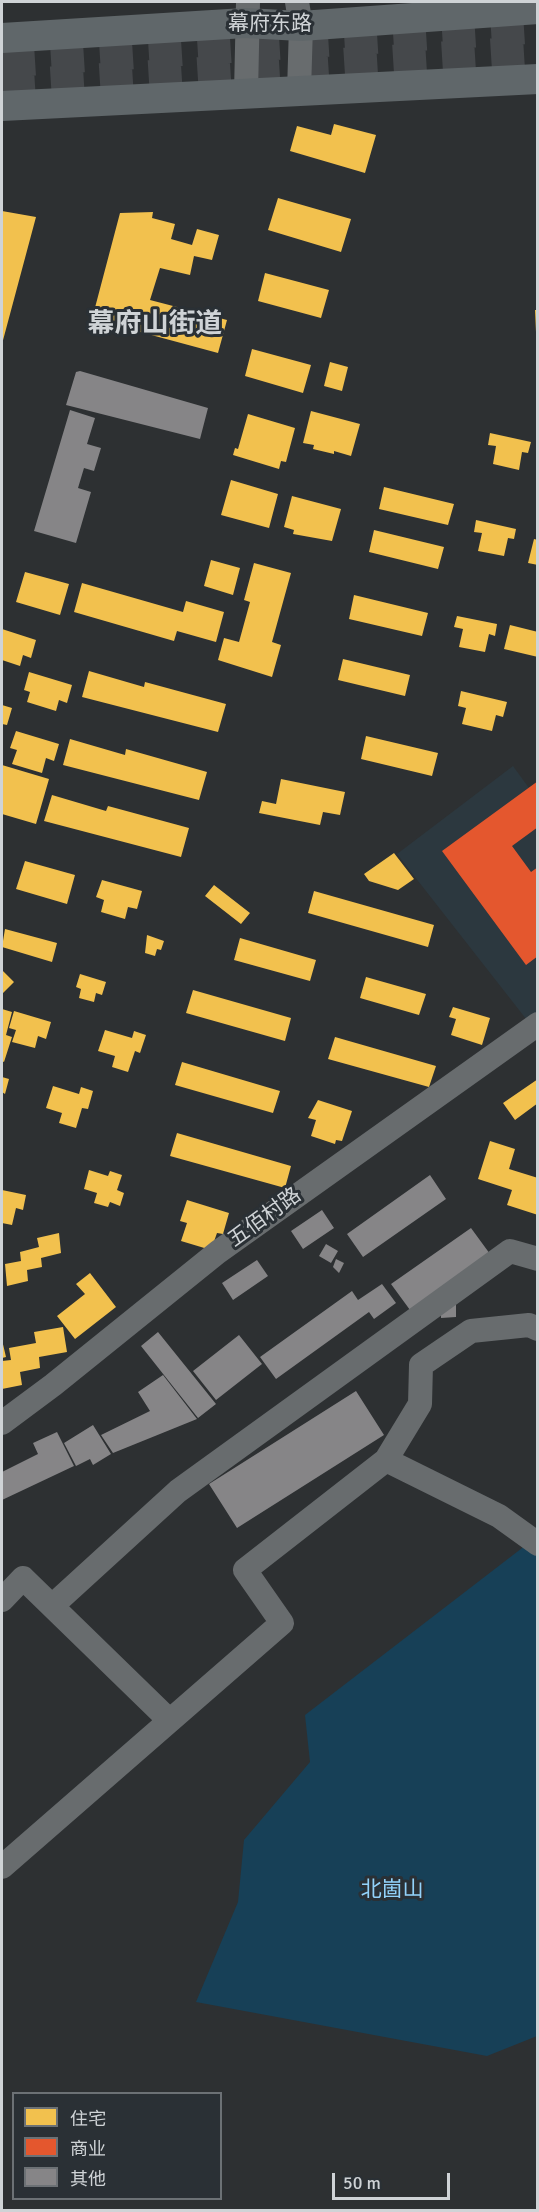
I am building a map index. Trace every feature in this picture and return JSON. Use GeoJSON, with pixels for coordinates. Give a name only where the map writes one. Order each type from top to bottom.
{"type":"FeatureCollection","features":[{"type":"Feature","properties":{"kind":"main road","name":"幕府东路"},"geometry":{"type":"LineString","coordinates":[[2,38],[247,12],[299,14],[537,9]]}},
{"type":"Feature","properties":{"kind":"main road"},"geometry":{"type":"LineString","coordinates":[[2,106],[537,80]]}},
{"type":"Feature","properties":{"kind":"street"},"geometry":{"type":"LineString","coordinates":[[246,93],[247,12]]}},
{"type":"Feature","properties":{"kind":"street"},"geometry":{"type":"LineString","coordinates":[[299,14],[299,91]]}},
{"type":"Feature","properties":{"kind":"street","name":"五佰村路"},"geometry":{"type":"LineString","coordinates":[[2,1423],[53,1385],[218,1252],[537,1024]]}},
{"type":"Feature","properties":{"kind":"street"},"geometry":{"type":"LineString","coordinates":[[52,1606],[178,1491],[510,1251],[537,1259]]}},
{"type":"Feature","properties":{"kind":"street"},"geometry":{"type":"LineString","coordinates":[[2,1867],[282,1623],[245,1570],[386,1460],[420,1404],[422,1365],[471,1331],[529,1325],[537,1329]]}},
{"type":"Feature","properties":{"kind":"street"},"geometry":{"type":"LineString","coordinates":[[386,1460],[499,1516],[537,1544]]}},
{"type":"Feature","properties":{"kind":"street"},"geometry":{"type":"LineString","coordinates":[[2,1600],[23,1578],[169,1720]]}},
{"type":"Feature","properties":{"kind":"shaded area"},"geometry":{"type":"Polygon","coordinates":[[[513,766],[537,799],[537,1018],[530,1024],[397,854],[513,766]]]}},
{"type":"Feature","properties":{"kind":"green space","name":"北崮山"},"geometry":{"type":"Polygon","coordinates":[[[526,1545],[537,1547],[537,2036],[487,2056],[196,2002],[238,1902],[244,1840],[310,1762],[305,1715],[526,1545]]]}},
{"type":"Feature","properties":{"kind":"building: 住宅"},"geometry":{"type":"Polygon","coordinates":[[[334,124],[376,135],[365,173],[290,151],[297,126],[331,135],[334,124]]]}},
{"type":"Feature","properties":{"kind":"building: 住宅"},"geometry":{"type":"Polygon","coordinates":[[[278,198],[351,219],[341,252],[268,230],[278,198]]]}},
{"type":"Feature","properties":{"kind":"building: 住宅"},"geometry":{"type":"Polygon","coordinates":[[[2,211],[36,217],[2,344],[2,211]]]}},
{"type":"Feature","properties":{"kind":"building: 住宅"},"geometry":{"type":"Polygon","coordinates":[[[153,212],[152,218],[175,224],[171,239],[192,245],[197,229],[219,235],[212,260],[194,256],[190,275],[160,268],[150,300],[227,320],[218,353],[92,319],[120,213],[153,212]]]}},
{"type":"Feature","properties":{"kind":"building: 住宅"},"geometry":{"type":"Polygon","coordinates":[[[265,273],[329,290],[321,318],[258,301],[265,273]]]}},
{"type":"Feature","properties":{"kind":"building: 住宅"},"geometry":{"type":"Polygon","coordinates":[[[535,310],[538,310],[538,332],[536,332],[535,310]]]}},
{"type":"Feature","properties":{"kind":"building: 住宅"},"geometry":{"type":"Polygon","coordinates":[[[252,349],[311,365],[303,393],[245,376],[252,349]]]}},
{"type":"Feature","properties":{"kind":"building: 住宅"},"geometry":{"type":"Polygon","coordinates":[[[330,362],[348,367],[342,391],[324,386],[330,362]]]}},
{"type":"Feature","properties":{"kind":"building: 住宅"},"geometry":{"type":"Polygon","coordinates":[[[311,411],[360,424],[351,456],[334,451],[334,454],[313,449],[314,445],[303,443],[311,411]]]}},
{"type":"Feature","properties":{"kind":"building: 住宅"},"geometry":{"type":"Polygon","coordinates":[[[248,414],[295,428],[286,462],[281,461],[279,469],[233,455],[235,448],[238,449],[248,414]]]}},
{"type":"Feature","properties":{"kind":"building: 住宅"},"geometry":{"type":"Polygon","coordinates":[[[490,433],[531,442],[528,453],[522,452],[519,470],[493,464],[496,446],[488,445],[490,433]]]}},
{"type":"Feature","properties":{"kind":"building: 住宅"},"geometry":{"type":"Polygon","coordinates":[[[231,480],[278,494],[269,528],[221,515],[231,480]]]}},
{"type":"Feature","properties":{"kind":"building: 住宅"},"geometry":{"type":"Polygon","coordinates":[[[384,487],[454,504],[448,525],[379,509],[384,487]]]}},
{"type":"Feature","properties":{"kind":"building: 住宅"},"geometry":{"type":"Polygon","coordinates":[[[292,496],[341,509],[332,541],[293,534],[294,530],[284,527],[292,496]]]}},
{"type":"Feature","properties":{"kind":"building: 住宅"},"geometry":{"type":"Polygon","coordinates":[[[476,520],[516,529],[514,539],[508,538],[504,556],[478,551],[482,533],[474,532],[476,520]]]}},
{"type":"Feature","properties":{"kind":"building: 住宅"},"geometry":{"type":"Polygon","coordinates":[[[374,530],[444,547],[438,569],[369,552],[374,530]]]}},
{"type":"Feature","properties":{"kind":"building: 住宅"},"geometry":{"type":"Polygon","coordinates":[[[534,539],[538,540],[538,565],[528,563],[534,539]]]}},
{"type":"Feature","properties":{"kind":"building: 住宅"},"geometry":{"type":"Polygon","coordinates":[[[211,560],[240,568],[233,595],[204,586],[211,560]]]}},
{"type":"Feature","properties":{"kind":"building: 住宅"},"geometry":{"type":"Polygon","coordinates":[[[254,563],[291,573],[272,642],[281,645],[272,677],[218,660],[224,638],[239,642],[250,602],[244,600],[254,563]]]}},
{"type":"Feature","properties":{"kind":"building: 住宅"},"geometry":{"type":"Polygon","coordinates":[[[25,572],[69,584],[60,615],[16,602],[25,572]]]}},
{"type":"Feature","properties":{"kind":"building: 住宅"},"geometry":{"type":"Polygon","coordinates":[[[82,583],[183,612],[186,601],[224,612],[216,642],[177,631],[174,641],[74,612],[82,583]]]}},
{"type":"Feature","properties":{"kind":"building: 住宅"},"geometry":{"type":"Polygon","coordinates":[[[354,595],[428,613],[422,636],[349,619],[354,595]]]}},
{"type":"Feature","properties":{"kind":"building: 住宅"},"geometry":{"type":"Polygon","coordinates":[[[457,616],[497,624],[495,636],[489,634],[485,652],[459,647],[463,629],[454,627],[457,616]]]}},
{"type":"Feature","properties":{"kind":"building: 住宅"},"geometry":{"type":"Polygon","coordinates":[[[510,625],[538,632],[538,657],[504,649],[510,625]]]}},
{"type":"Feature","properties":{"kind":"building: 住宅"},"geometry":{"type":"Polygon","coordinates":[[[2,629],[36,640],[31,658],[23,655],[20,666],[2,660],[2,629]]]}},
{"type":"Feature","properties":{"kind":"building: 住宅"},"geometry":{"type":"Polygon","coordinates":[[[343,659],[410,675],[405,696],[338,680],[343,659]]]}},
{"type":"Feature","properties":{"kind":"building: 住宅"},"geometry":{"type":"Polygon","coordinates":[[[89,671],[144,687],[145,682],[226,704],[218,732],[82,697],[89,671]]]}},
{"type":"Feature","properties":{"kind":"building: 住宅"},"geometry":{"type":"Polygon","coordinates":[[[29,672],[72,685],[67,703],[59,700],[56,711],[27,702],[30,692],[24,690],[29,672]]]}},
{"type":"Feature","properties":{"kind":"building: 住宅"},"geometry":{"type":"Polygon","coordinates":[[[461,691],[507,702],[503,717],[496,715],[492,731],[462,724],[466,708],[458,706],[461,691]]]}},
{"type":"Feature","properties":{"kind":"building: 住宅"},"geometry":{"type":"Polygon","coordinates":[[[2,705],[12,708],[7,725],[2,724],[2,705]]]}},
{"type":"Feature","properties":{"kind":"building: 住宅"},"geometry":{"type":"Polygon","coordinates":[[[16,731],[59,744],[54,761],[46,758],[42,773],[12,764],[17,750],[10,748],[16,731]]]}},
{"type":"Feature","properties":{"kind":"building: 住宅"},"geometry":{"type":"Polygon","coordinates":[[[366,736],[438,753],[432,776],[361,759],[366,736]]]}},
{"type":"Feature","properties":{"kind":"building: 住宅"},"geometry":{"type":"Polygon","coordinates":[[[70,739],[125,755],[126,749],[207,772],[199,800],[63,765],[70,739]]]}},
{"type":"Feature","properties":{"kind":"building: 住宅"},"geometry":{"type":"Polygon","coordinates":[[[2,765],[49,779],[36,824],[2,814],[2,765]]]}},
{"type":"Feature","properties":{"kind":"building: 住宅"},"geometry":{"type":"Polygon","coordinates":[[[281,779],[345,792],[340,815],[323,812],[320,825],[259,813],[262,801],[276,804],[281,779]]]}},
{"type":"Feature","properties":{"kind":"building: 住宅"},"geometry":{"type":"Polygon","coordinates":[[[52,795],[106,811],[108,806],[189,828],[181,857],[44,821],[52,795]]]}},
{"type":"Feature","properties":{"kind":"building: 住宅"},"geometry":{"type":"Polygon","coordinates":[[[394,853],[414,879],[398,890],[369,881],[364,874],[394,853]]]}},
{"type":"Feature","properties":{"kind":"building: 住宅"},"geometry":{"type":"Polygon","coordinates":[[[25,861],[75,875],[67,904],[16,889],[25,861]]]}},
{"type":"Feature","properties":{"kind":"building: 住宅"},"geometry":{"type":"Polygon","coordinates":[[[102,880],[142,891],[137,909],[128,907],[125,919],[101,912],[104,900],[96,897],[102,880]]]}},
{"type":"Feature","properties":{"kind":"building: 住宅"},"geometry":{"type":"Polygon","coordinates":[[[214,885],[250,913],[241,924],[205,896],[214,885]]]}},
{"type":"Feature","properties":{"kind":"building: 住宅"},"geometry":{"type":"Polygon","coordinates":[[[314,891],[434,925],[428,947],[308,913],[314,891]]]}},
{"type":"Feature","properties":{"kind":"building: 住宅"},"geometry":{"type":"Polygon","coordinates":[[[5,929],[57,943],[52,962],[2,947],[5,929]]]}},
{"type":"Feature","properties":{"kind":"building: 住宅"},"geometry":{"type":"Polygon","coordinates":[[[147,935],[164,941],[161,950],[157,949],[155,956],[145,953],[147,935]]]}},
{"type":"Feature","properties":{"kind":"building: 住宅"},"geometry":{"type":"Polygon","coordinates":[[[240,938],[316,960],[310,981],[234,960],[240,938]]]}},
{"type":"Feature","properties":{"kind":"building: 住宅"},"geometry":{"type":"Polygon","coordinates":[[[2,970],[14,982],[2,994],[2,970]]]}},
{"type":"Feature","properties":{"kind":"building: 住宅"},"geometry":{"type":"Polygon","coordinates":[[[80,974],[106,982],[102,995],[96,993],[94,1002],[79,998],[81,989],[76,987],[80,974]]]}},
{"type":"Feature","properties":{"kind":"building: 住宅"},"geometry":{"type":"Polygon","coordinates":[[[366,977],[426,994],[419,1015],[360,998],[366,977]]]}},
{"type":"Feature","properties":{"kind":"building: 住宅"},"geometry":{"type":"Polygon","coordinates":[[[193,990],[291,1018],[285,1041],[186,1013],[193,990]]]}},
{"type":"Feature","properties":{"kind":"building: 住宅"},"geometry":{"type":"Polygon","coordinates":[[[453,1007],[490,1018],[482,1045],[451,1035],[456,1019],[449,1017],[453,1007]]]}},
{"type":"Feature","properties":{"kind":"building: 住宅"},"geometry":{"type":"Polygon","coordinates":[[[2,1009],[12,1012],[6,1035],[12,1037],[4,1062],[2,1061],[2,1009]]]}},
{"type":"Feature","properties":{"kind":"building: 住宅"},"geometry":{"type":"Polygon","coordinates":[[[14,1011],[51,1022],[46,1039],[38,1036],[35,1048],[12,1042],[16,1030],[9,1028],[14,1011]]]}},
{"type":"Feature","properties":{"kind":"building: 住宅"},"geometry":{"type":"Polygon","coordinates":[[[105,1030],[132,1038],[134,1031],[146,1035],[140,1053],[135,1051],[128,1072],[112,1067],[115,1056],[98,1051],[105,1030]]]}},
{"type":"Feature","properties":{"kind":"building: 住宅"},"geometry":{"type":"Polygon","coordinates":[[[335,1037],[436,1066],[429,1087],[328,1059],[335,1037]]]}},
{"type":"Feature","properties":{"kind":"building: 住宅"},"geometry":{"type":"Polygon","coordinates":[[[182,1062],[280,1091],[273,1113],[175,1085],[182,1062]]]}},
{"type":"Feature","properties":{"kind":"building: 住宅"},"geometry":{"type":"Polygon","coordinates":[[[2,1077],[9,1079],[5,1094],[2,1092],[2,1077]]]}},
{"type":"Feature","properties":{"kind":"building: 住宅"},"geometry":{"type":"Polygon","coordinates":[[[538,1079],[538,1103],[515,1120],[503,1103],[538,1079]]]}},
{"type":"Feature","properties":{"kind":"building: 住宅"},"geometry":{"type":"Polygon","coordinates":[[[53,1086],[79,1094],[81,1087],[93,1091],[88,1109],[82,1108],[76,1128],[59,1123],[62,1113],[46,1108],[53,1086]]]}},
{"type":"Feature","properties":{"kind":"building: 住宅"},"geometry":{"type":"Polygon","coordinates":[[[318,1100],[352,1111],[342,1141],[336,1140],[335,1144],[311,1136],[316,1120],[308,1118],[318,1100]]]}},
{"type":"Feature","properties":{"kind":"building: 住宅"},"geometry":{"type":"Polygon","coordinates":[[[177,1133],[291,1166],[285,1188],[170,1156],[177,1133]]]}},
{"type":"Feature","properties":{"kind":"building: 住宅"},"geometry":{"type":"Polygon","coordinates":[[[490,1141],[515,1149],[509,1169],[538,1178],[538,1215],[507,1205],[512,1190],[478,1179],[490,1141]]]}},
{"type":"Feature","properties":{"kind":"building: 住宅"},"geometry":{"type":"Polygon","coordinates":[[[89,1170],[108,1176],[110,1171],[122,1175],[117,1190],[124,1193],[120,1206],[110,1202],[108,1207],[94,1203],[97,1193],[84,1189],[89,1170]]]}},
{"type":"Feature","properties":{"kind":"building: 住宅"},"geometry":{"type":"Polygon","coordinates":[[[2,1190],[26,1195],[23,1210],[16,1208],[12,1225],[2,1223],[2,1190]]]}},
{"type":"Feature","properties":{"kind":"building: 住宅"},"geometry":{"type":"Polygon","coordinates":[[[187,1200],[229,1213],[223,1234],[217,1233],[211,1250],[181,1241],[187,1223],[180,1221],[187,1200]]]}},
{"type":"Feature","properties":{"kind":"building: 住宅"},"geometry":{"type":"Polygon","coordinates":[[[59,1233],[61,1253],[41,1258],[42,1267],[27,1270],[28,1281],[7,1286],[5,1264],[21,1261],[20,1252],[39,1247],[37,1238],[59,1233]]]}},
{"type":"Feature","properties":{"kind":"building: 住宅"},"geometry":{"type":"Polygon","coordinates":[[[90,1273],[116,1307],[75,1339],[57,1316],[85,1294],[76,1284],[90,1273]]]}},
{"type":"Feature","properties":{"kind":"building: 住宅"},"geometry":{"type":"Polygon","coordinates":[[[63,1327],[67,1352],[39,1357],[40,1368],[20,1372],[22,1385],[2,1389],[2,1361],[11,1360],[9,1348],[36,1343],[34,1332],[63,1327]]]}},
{"type":"Feature","properties":{"kind":"building: 住宅"},"geometry":{"type":"Polygon","coordinates":[[[2,1340],[6,1357],[2,1358],[2,1340]]]}},
{"type":"Feature","properties":{"kind":"building: 商业"},"geometry":{"type":"Polygon","coordinates":[[[538,781],[538,827],[512,846],[531,872],[538,867],[538,956],[526,965],[442,851],[538,781]]]}},
{"type":"Feature","properties":{"kind":"building: 其他"},"geometry":{"type":"Polygon","coordinates":[[[80,371],[208,408],[200,439],[66,405],[76,372],[80,371]]]}},
{"type":"Feature","properties":{"kind":"building: 其他"},"geometry":{"type":"Polygon","coordinates":[[[70,410],[95,418],[87,444],[101,448],[94,471],[84,468],[78,488],[91,492],[76,543],[34,531],[70,410]]]}},
{"type":"Feature","properties":{"kind":"building: 其他"},"geometry":{"type":"Polygon","coordinates":[[[430,1175],[446,1199],[363,1257],[347,1234],[430,1175]]]}},
{"type":"Feature","properties":{"kind":"building: 其他"},"geometry":{"type":"Polygon","coordinates":[[[322,1210],[334,1228],[303,1249],[291,1231],[322,1210]]]}},
{"type":"Feature","properties":{"kind":"building: 其他"},"geometry":{"type":"Polygon","coordinates":[[[471,1228],[490,1254],[410,1310],[391,1284],[471,1228]]]}},
{"type":"Feature","properties":{"kind":"building: 其他"},"geometry":{"type":"Polygon","coordinates":[[[326,1244],[338,1251],[331,1263],[319,1256],[326,1244]]]}},
{"type":"Feature","properties":{"kind":"building: 其他"},"geometry":{"type":"Polygon","coordinates":[[[336,1259],[344,1263],[339,1273],[333,1267],[336,1259]]]}},
{"type":"Feature","properties":{"kind":"building: 其他"},"geometry":{"type":"Polygon","coordinates":[[[257,1260],[268,1276],[233,1300],[222,1283],[257,1260]]]}},
{"type":"Feature","properties":{"kind":"building: 其他"},"geometry":{"type":"Polygon","coordinates":[[[382,1284],[396,1303],[374,1319],[369,1312],[276,1379],[260,1357],[352,1291],[358,1300],[382,1284]]]}},
{"type":"Feature","properties":{"kind":"building: 其他"},"geometry":{"type":"Polygon","coordinates":[[[441,1303],[456,1303],[456,1317],[441,1318],[441,1303]]]}},
{"type":"Feature","properties":{"kind":"building: 其他"},"geometry":{"type":"Polygon","coordinates":[[[158,1332],[216,1404],[198,1418],[141,1346],[158,1332]]]}},
{"type":"Feature","properties":{"kind":"building: 其他"},"geometry":{"type":"Polygon","coordinates":[[[239,1335],[262,1364],[216,1400],[193,1371],[239,1335]]]}},
{"type":"Feature","properties":{"kind":"building: 其他"},"geometry":{"type":"Polygon","coordinates":[[[163,1375],[197,1419],[113,1453],[101,1435],[150,1411],[138,1392],[163,1375]]]}},
{"type":"Feature","properties":{"kind":"building: 其他"},"geometry":{"type":"Polygon","coordinates":[[[356,1391],[384,1435],[237,1528],[209,1484],[356,1391]]]}},
{"type":"Feature","properties":{"kind":"building: 其他"},"geometry":{"type":"Polygon","coordinates":[[[93,1425],[111,1454],[93,1465],[90,1459],[76,1466],[64,1443],[93,1425]]]}},
{"type":"Feature","properties":{"kind":"building: 其他"},"geometry":{"type":"Polygon","coordinates":[[[57,1432],[74,1466],[2,1500],[2,1472],[38,1454],[33,1443],[57,1432]]]}},
{"type":"Feature","properties":{"kind":"tunnel"},"geometry":{"type":"LineString","coordinates":[[2,61],[538,27]]}},
{"type":"Feature","properties":{"kind":"tunnel"},"geometry":{"type":"LineString","coordinates":[[2,86],[538,52]]}},
{"type":"Feature","properties":{"kind":"district","name":"幕府山街道"},"geometry":{"type":"Point","coordinates":[155,325]}}]}
